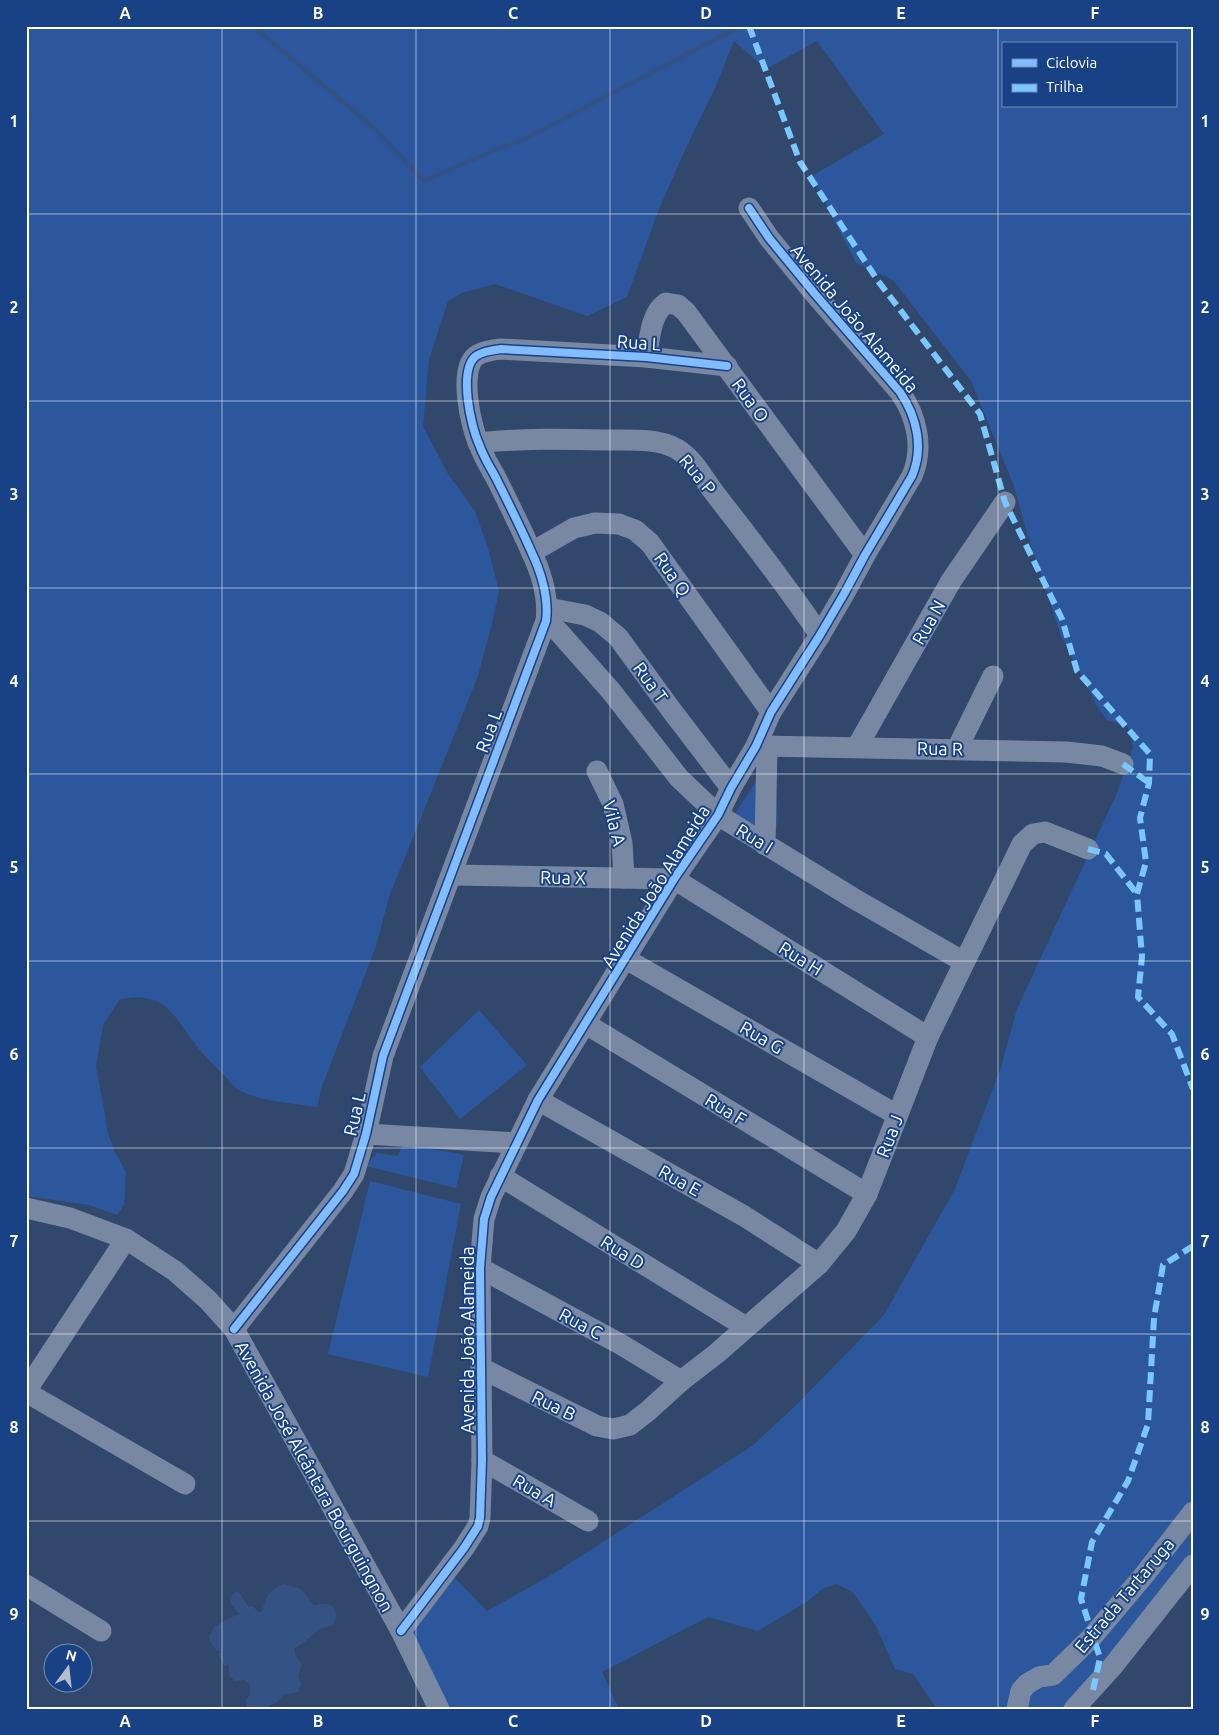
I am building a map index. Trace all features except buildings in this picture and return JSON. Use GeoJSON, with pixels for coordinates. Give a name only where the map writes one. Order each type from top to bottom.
{"type":"FeatureCollection","features":[{"type":"Feature","properties":{"kind":"street","name":"Avenida João Alameida"},"geometry":{"type":"LineString","coordinates":[[401,1631],[446,1573],[478,1526],[482,1460],[480,1268],[484,1219],[490,1198],[538,1100],[674,879],[718,815],[731,788],[762,746],[771,712],[820,635],[917,463],[919,453],[915,421],[908,403],[769,238],[750,208]]}},
{"type":"Feature","properties":{"kind":"street","name":"Rua O"},"geometry":{"type":"LineString","coordinates":[[646,357],[654,319],[662,306],[666,303],[678,305],[686,312],[727,366],[865,555]]}},
{"type":"Feature","properties":{"kind":"street","name":"Rua L"},"geometry":{"type":"LineString","coordinates":[[234,1329],[343,1191],[354,1174],[366,1134],[383,1056],[452,875],[547,614],[544,588],[532,552],[478,443],[467,399],[469,366],[476,356],[490,350],[502,350],[646,357],[727,366]]}},
{"type":"Feature","properties":{"kind":"street","name":"Rua P"},"geometry":{"type":"LineString","coordinates":[[478,443],[505,440],[628,440],[658,443],[678,450],[694,464],[820,635]]}},
{"type":"Feature","properties":{"kind":"street","name":"Rua N"},"geometry":{"type":"LineString","coordinates":[[857,747],[951,581],[1005,502]]}},
{"type":"Feature","properties":{"kind":"street","name":"Rua Q"},"geometry":{"type":"LineString","coordinates":[[532,552],[574,528],[595,523],[619,524],[641,533],[771,712]]}},
{"type":"Feature","properties":{"kind":"street","name":"Rua T"},"geometry":{"type":"LineString","coordinates":[[547,614],[585,615],[600,622],[618,637],[731,788]]}},
{"type":"Feature","properties":{"kind":"street","name":"Rua I"},"geometry":{"type":"LineString","coordinates":[[547,614],[558,631],[611,691],[679,778],[718,815],[852,898],[964,962]]}},
{"type":"Feature","properties":{"kind":"street"},"geometry":{"type":"LineString","coordinates":[[957,749],[994,676]]}},
{"type":"Feature","properties":{"kind":"street","name":"Rua R"},"geometry":{"type":"LineString","coordinates":[[762,746],[1083,753],[1102,756],[1123,764]]}},
{"type":"Feature","properties":{"kind":"street"},"geometry":{"type":"LineString","coordinates":[[762,746],[765,844]]}},
{"type":"Feature","properties":{"kind":"street","name":"Vila A"},"geometry":{"type":"LineString","coordinates":[[597,771],[613,804],[622,843],[624,878]]}},
{"type":"Feature","properties":{"kind":"street","name":"Rua J"},"geometry":{"type":"LineString","coordinates":[[630,1425],[648,1412],[681,1381],[819,1264],[846,1231],[867,1194],[928,1037],[1022,844],[1028,838],[1040,832],[1045,832],[1088,849]]}},
{"type":"Feature","properties":{"kind":"street","name":"Rua X"},"geometry":{"type":"LineString","coordinates":[[452,875],[674,879]]}},
{"type":"Feature","properties":{"kind":"street","name":"Rua H"},"geometry":{"type":"LineString","coordinates":[[674,879],[928,1037]]}},
{"type":"Feature","properties":{"kind":"street","name":"Rua G"},"geometry":{"type":"LineString","coordinates":[[626,959],[897,1115]]}},
{"type":"Feature","properties":{"kind":"street","name":"Rua F"},"geometry":{"type":"LineString","coordinates":[[586,1024],[867,1194]]}},
{"type":"Feature","properties":{"kind":"street","name":"Rua E"},"geometry":{"type":"LineString","coordinates":[[538,1100],[744,1216],[819,1264]]}},
{"type":"Feature","properties":{"kind":"street"},"geometry":{"type":"LineString","coordinates":[[366,1134],[516,1143]]}},
{"type":"Feature","properties":{"kind":"street","name":"Rua D"},"geometry":{"type":"LineString","coordinates":[[500,1176],[746,1327]]}},
{"type":"Feature","properties":{"kind":"street","name":"Avenida José Alcântara Bourguingnon"},"geometry":{"type":"LineString","coordinates":[[26,1208],[70,1218],[126,1239],[175,1271],[208,1300],[234,1329],[401,1631],[439,1709]]}},
{"type":"Feature","properties":{"kind":"street"},"geometry":{"type":"LineString","coordinates":[[126,1239],[26,1391],[186,1484]]}},
{"type":"Feature","properties":{"kind":"street","name":"Rua C"},"geometry":{"type":"LineString","coordinates":[[480,1268],[622,1345],[681,1381]]}},
{"type":"Feature","properties":{"kind":"street","name":"Rua B"},"geometry":{"type":"LineString","coordinates":[[481,1368],[597,1426],[613,1429],[630,1425]]}},
{"type":"Feature","properties":{"kind":"street","name":"Rua A"},"geometry":{"type":"LineString","coordinates":[[482,1460],[588,1521]]}},
{"type":"Feature","properties":{"kind":"street","name":"Estrada Tartaruga"},"geometry":{"type":"LineString","coordinates":[[1017,1709],[1021,1691],[1027,1684],[1039,1676],[1053,1675],[1092,1637],[1193,1512]]}},
{"type":"Feature","properties":{"kind":"street","name":"Estrada Tartaruga"},"geometry":{"type":"LineString","coordinates":[[1074,1709],[1113,1666],[1193,1565]]}},
{"type":"Feature","properties":{"kind":"street"},"geometry":{"type":"LineString","coordinates":[[26,1585],[101,1631]]}},
{"type":"Feature","properties":{"kind":"shaded area"},"geometry":{"type":"Polygon","coordinates":[[[26,26],[1193,26],[1193,1580],[1080,1709],[937,1709],[913,1674],[895,1669],[876,1626],[853,1592],[836,1584],[822,1589],[808,1601],[758,1631],[708,1617],[602,1672],[619,1709],[446,1709],[408,1641],[438,1584],[452,1575],[487,1611],[553,1574],[752,1446],[794,1407],[884,1315],[955,1189],[1001,1067],[1017,1009],[1117,793],[1133,747],[1127,726],[1107,720],[1098,708],[1061,636],[1027,533],[1014,486],[971,381],[893,280],[856,263],[812,176],[884,134],[817,41],[766,69],[734,41],[715,88],[659,209],[627,297],[587,316],[495,284],[462,293],[448,301],[429,359],[423,426],[448,474],[475,511],[488,548],[499,591],[478,676],[389,897],[376,946],[321,1089],[317,1107],[267,1100],[239,1090],[203,1053],[164,1005],[146,998],[120,999],[103,1025],[96,1067],[107,1131],[115,1152],[126,1172],[124,1205],[117,1215],[89,1205],[26,1196],[26,26]]]}},
{"type":"Feature","properties":{"kind":"shaded area"},"geometry":{"type":"Polygon","coordinates":[[[766,766],[775,778],[778,821],[773,840],[735,814],[766,766]]]}},
{"type":"Feature","properties":{"kind":"shaded area"},"geometry":{"type":"Polygon","coordinates":[[[479,1010],[527,1065],[460,1119],[420,1067],[479,1010]]]}},
{"type":"Feature","properties":{"kind":"shaded area"},"geometry":{"type":"Polygon","coordinates":[[[403,1143],[464,1155],[456,1188],[365,1166],[377,1153],[398,1156],[403,1143]]]}},
{"type":"Feature","properties":{"kind":"shaded area"},"geometry":{"type":"Polygon","coordinates":[[[370,1181],[461,1204],[428,1377],[328,1354],[370,1181]]]}},
{"type":"Feature","properties":{"kind":"shaded area"},"geometry":{"type":"Polygon","coordinates":[[[284,1584],[301,1589],[314,1606],[325,1604],[333,1607],[336,1615],[335,1620],[332,1626],[319,1629],[294,1649],[296,1657],[302,1665],[298,1677],[301,1684],[299,1691],[283,1695],[277,1702],[269,1705],[266,1709],[247,1709],[246,1700],[250,1694],[250,1685],[245,1680],[235,1681],[229,1676],[229,1664],[224,1666],[218,1654],[221,1652],[216,1650],[209,1637],[215,1626],[236,1615],[240,1615],[230,1603],[233,1593],[238,1591],[249,1607],[253,1606],[258,1612],[262,1612],[271,1591],[284,1584]]]}},
{"type":"Feature","properties":{"kind":"waterway"},"geometry":{"type":"LineString","coordinates":[[253,26],[375,129],[424,181],[509,144]]}},
{"type":"Feature","properties":{"kind":"waterway"},"geometry":{"type":"LineString","coordinates":[[515,144],[741,26]]}},
{"type":"Feature","properties":{"kind":"marked path"},"geometry":{"type":"LineString","coordinates":[[749,26],[800,162],[878,281],[980,414],[1005,502],[1062,619],[1077,671],[1150,754],[1149,783],[1140,818],[1146,862],[1137,894],[1142,957],[1138,997],[1172,1034],[1193,1089]]}},
{"type":"Feature","properties":{"kind":"marked path"},"geometry":{"type":"LineString","coordinates":[[1123,764],[1149,783]]}},
{"type":"Feature","properties":{"kind":"marked path"},"geometry":{"type":"LineString","coordinates":[[1088,849],[1106,854],[1137,894]]}},
{"type":"Feature","properties":{"kind":"marked path"},"geometry":{"type":"LineString","coordinates":[[1093,1690],[1100,1658],[1081,1599],[1092,1542],[1128,1481],[1148,1424],[1154,1318],[1163,1265],[1193,1246]]}},
{"type":"Feature","properties":{"kind":"cycle path"},"geometry":{"type":"LineString","coordinates":[[401,1631],[464,1548],[478,1526],[480,1518],[482,1460],[480,1268],[484,1219],[491,1197],[538,1100],[674,879],[718,815],[731,788],[756,746],[771,712],[820,635],[912,476],[916,465],[918,455],[917,433],[911,412],[900,392],[769,238],[749,208]]}},
{"type":"Feature","properties":{"kind":"cycle path"},"geometry":{"type":"LineString","coordinates":[[234,1329],[343,1191],[354,1174],[366,1134],[383,1056],[546,621],[545,594],[538,567],[514,514],[482,453],[476,436],[470,412],[467,386],[471,363],[479,354],[501,349],[646,357],[727,366]]}}]}
